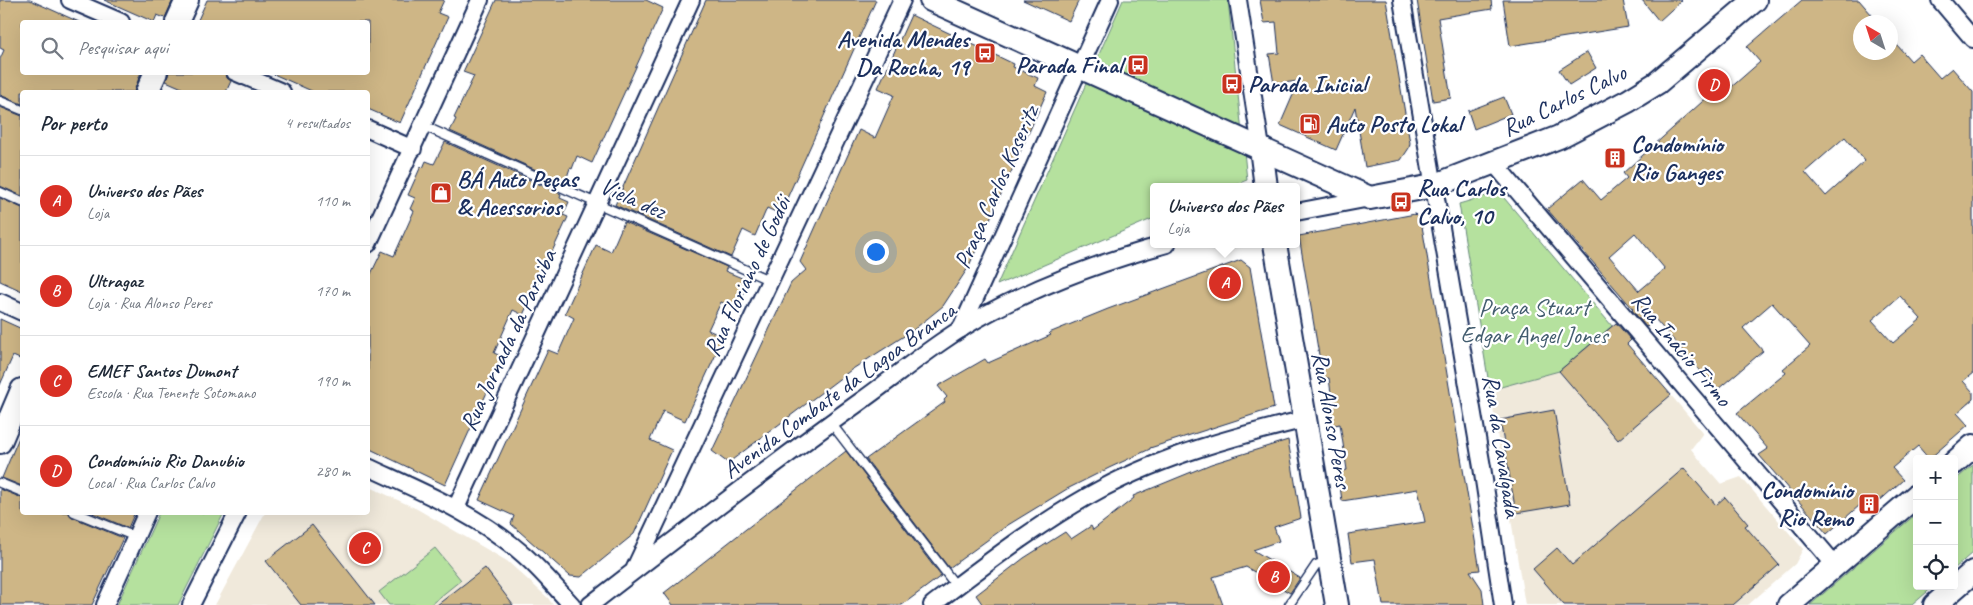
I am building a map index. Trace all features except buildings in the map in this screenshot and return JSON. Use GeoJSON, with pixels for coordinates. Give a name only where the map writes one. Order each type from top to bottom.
{"type":"FeatureCollection","features":[{"type":"Feature","properties":{"kind":"street"},"geometry":{"type":"LineString","coordinates":[[70,0],[116,20]]}},
{"type":"Feature","properties":{"kind":"street"},"geometry":{"type":"LineString","coordinates":[[178,20],[187,0]]}},
{"type":"Feature","properties":{"kind":"street"},"geometry":{"type":"LineString","coordinates":[[370,240],[424,126],[480,0]]}},
{"type":"Feature","properties":{"kind":"street","name":"Rua Jornada da Paraiba"},"geometry":{"type":"LineString","coordinates":[[456,508],[691,0]]}},
{"type":"Feature","properties":{"kind":"street","name":"Rua Floriano de Godói"},"geometry":{"type":"LineString","coordinates":[[634,571],[902,0]]}},
{"type":"Feature","properties":{"kind":"street"},"geometry":{"type":"LineString","coordinates":[[931,0],[1370,198]]}},
{"type":"Feature","properties":{"kind":"street","name":"Praça Carlos Koseritz"},"geometry":{"type":"LineString","coordinates":[[961,329],[1110,0]]}},
{"type":"Feature","properties":{"kind":"street"},"geometry":{"type":"LineString","coordinates":[[1238,0],[1265,183]]}},
{"type":"Feature","properties":{"kind":"street","name":"Rua da Cavalgada"},"geometry":{"type":"LineString","coordinates":[[1402,0],[1482,468],[1503,605]]}},
{"type":"Feature","properties":{"kind":"street","name":"Rua Carlos Calvo"},"geometry":{"type":"LineString","coordinates":[[1300,211],[1433,186],[1558,137],[1628,101],[1657,83],[1755,0]]}},
{"type":"Feature","properties":{"kind":"street"},"geometry":{"type":"LineString","coordinates":[[1940,0],[1973,39]]}},
{"type":"Feature","properties":{"kind":"street"},"geometry":{"type":"LineString","coordinates":[[148,90],[155,75]]}},
{"type":"Feature","properties":{"kind":"street"},"geometry":{"type":"LineString","coordinates":[[242,75],[277,90]]}},
{"type":"Feature","properties":{"kind":"street"},"geometry":{"type":"LineString","coordinates":[[370,130],[413,149]]}},
{"type":"Feature","properties":{"kind":"street","name":"Rua Inácio Firmo"},"geometry":{"type":"LineString","coordinates":[[1494,163],[1835,565]]}},
{"type":"Feature","properties":{"kind":"street","name":"Avenida Combate da Lagoa Branca"},"geometry":{"type":"LineString","coordinates":[[590,605],[831,423],[961,329],[1048,283],[1124,256],[1153,248]]}},
{"type":"Feature","properties":{"kind":"street","name":"Rua Alonso Peres"},"geometry":{"type":"LineString","coordinates":[[1276,248],[1337,605]]}},
{"type":"Feature","properties":{"kind":"street"},"geometry":{"type":"LineString","coordinates":[[0,302],[20,311]]}},
{"type":"Feature","properties":{"kind":"street"},"geometry":{"type":"LineString","coordinates":[[0,442],[20,395]]}},
{"type":"Feature","properties":{"kind":"street"},"geometry":{"type":"LineString","coordinates":[[932,605],[1063,511],[1102,488],[1157,463],[1225,440],[1306,419]]}},
{"type":"Feature","properties":{"kind":"street"},"geometry":{"type":"LineString","coordinates":[[1958,459],[1973,446]]}},
{"type":"Feature","properties":{"kind":"street"},"geometry":{"type":"LineString","coordinates":[[370,468],[456,508],[505,539],[526,556],[572,605]]}},
{"type":"Feature","properties":{"kind":"street"},"geometry":{"type":"LineString","coordinates":[[1789,605],[1913,498]]}},
{"type":"Feature","properties":{"kind":"street"},"geometry":{"type":"LineString","coordinates":[[105,605],[146,515]]}},
{"type":"Feature","properties":{"kind":"street"},"geometry":{"type":"LineString","coordinates":[[192,605],[237,515]]}},
{"type":"Feature","properties":{"kind":"street"},"geometry":{"type":"LineString","coordinates":[[1935,605],[1973,572]]}},
{"type":"Feature","properties":{"kind":"lane"},"geometry":{"type":"LineString","coordinates":[[0,101],[20,109]]}},
{"type":"Feature","properties":{"kind":"lane","name":"Viela dez"},"geometry":{"type":"LineString","coordinates":[[424,126],[771,281]]}},
{"type":"Feature","properties":{"kind":"lane"},"geometry":{"type":"LineString","coordinates":[[0,192],[20,201]]}},
{"type":"Feature","properties":{"kind":"lane"},"geometry":{"type":"LineString","coordinates":[[831,423],[957,587]]}},
{"type":"Feature","properties":{"kind":"lane"},"geometry":{"type":"LineString","coordinates":[[0,483],[20,491]]}},
{"type":"Feature","properties":{"kind":"lane"},"geometry":{"type":"LineString","coordinates":[[81,515],[136,537]]}},
{"type":"Feature","properties":{"kind":"lane"},"geometry":{"type":"LineString","coordinates":[[1289,605],[1316,565],[1329,560]]}},
{"type":"Feature","properties":{"kind":"shaded area"},"geometry":{"type":"Polygon","coordinates":[[[1612,326],[1703,433],[1691,449],[1700,460],[1721,484],[1741,477],[1803,549],[1795,564],[1748,605],[1525,605],[1490,390],[1559,371],[1612,326]]]}},
{"type":"Feature","properties":{"kind":"shaded area"},"geometry":{"type":"Polygon","coordinates":[[[370,487],[417,509],[507,561],[548,598],[553,605],[215,605],[264,515],[370,515],[370,487]]]}},
{"type":"Feature","properties":{"kind":"green space"},"geometry":{"type":"Polygon","coordinates":[[[1123,0],[1228,0],[1247,180],[1239,183],[1150,183],[1150,220],[997,285],[1123,0]]]}},
{"type":"Feature","properties":{"kind":"green space","name":"Praça Stuart Edgar Angel Jones"},"geometry":{"type":"Polygon","coordinates":[[[1499,192],[1612,326],[1559,371],[1490,390],[1459,204],[1499,192]]]}},
{"type":"Feature","properties":{"kind":"green space"},"geometry":{"type":"Polygon","coordinates":[[[1973,465],[1973,552],[1958,565],[1958,500],[1958,478],[1973,465]]]}},
{"type":"Feature","properties":{"kind":"green space"},"geometry":{"type":"Polygon","coordinates":[[[158,515],[223,515],[178,605],[117,605],[158,515]]]}},
{"type":"Feature","properties":{"kind":"green space"},"geometry":{"type":"Polygon","coordinates":[[[1913,516],[1913,590],[1929,590],[1912,605],[1810,605],[1913,516]]]}},
{"type":"Feature","properties":{"kind":"green space"},"geometry":{"type":"Polygon","coordinates":[[[435,548],[461,580],[430,605],[389,605],[379,592],[435,548]]]}},
{"type":"Feature","properties":{"kind":"place","name":"Avenida Mendes Da Rocha, 19"},"geometry":{"type":"Point","coordinates":[985,53]}},
{"type":"Feature","properties":{"kind":"place","name":"Parada Final"},"geometry":{"type":"Point","coordinates":[1138,65]}},
{"type":"Feature","properties":{"kind":"place","name":"Parada Inicial"},"geometry":{"type":"Point","coordinates":[1232,84]}},
{"type":"Feature","properties":{"kind":"place","name":"Condomínio Rio Danubio"},"geometry":{"type":"Point","coordinates":[1714,85]}},
{"type":"Feature","properties":{"kind":"place","name":"Auto Posto Lokal"},"geometry":{"type":"Point","coordinates":[1310,124]}},
{"type":"Feature","properties":{"kind":"place","name":"Condomínio Rio Ganges"},"geometry":{"type":"Point","coordinates":[1615,158]}},
{"type":"Feature","properties":{"kind":"place","name":"BÁ Auto Peças & Acessorios"},"geometry":{"type":"Point","coordinates":[441,193]}},
{"type":"Feature","properties":{"kind":"place","name":"Rua Carlos Calvo, 10"},"geometry":{"type":"Point","coordinates":[1401,202]}},
{"type":"Feature","properties":{"kind":"place","name":"Universo dos Pães"},"geometry":{"type":"Point","coordinates":[1225,283]}},
{"type":"Feature","properties":{"kind":"place","name":"Condomínio Rio Remo"},"geometry":{"type":"Point","coordinates":[1869,504]}},
{"type":"Feature","properties":{"kind":"place","name":"EMEF Santos Dumont"},"geometry":{"type":"Point","coordinates":[365,548]}},
{"type":"Feature","properties":{"kind":"place","name":"Ultragaz"},"geometry":{"type":"Point","coordinates":[1274,577]}}]}
